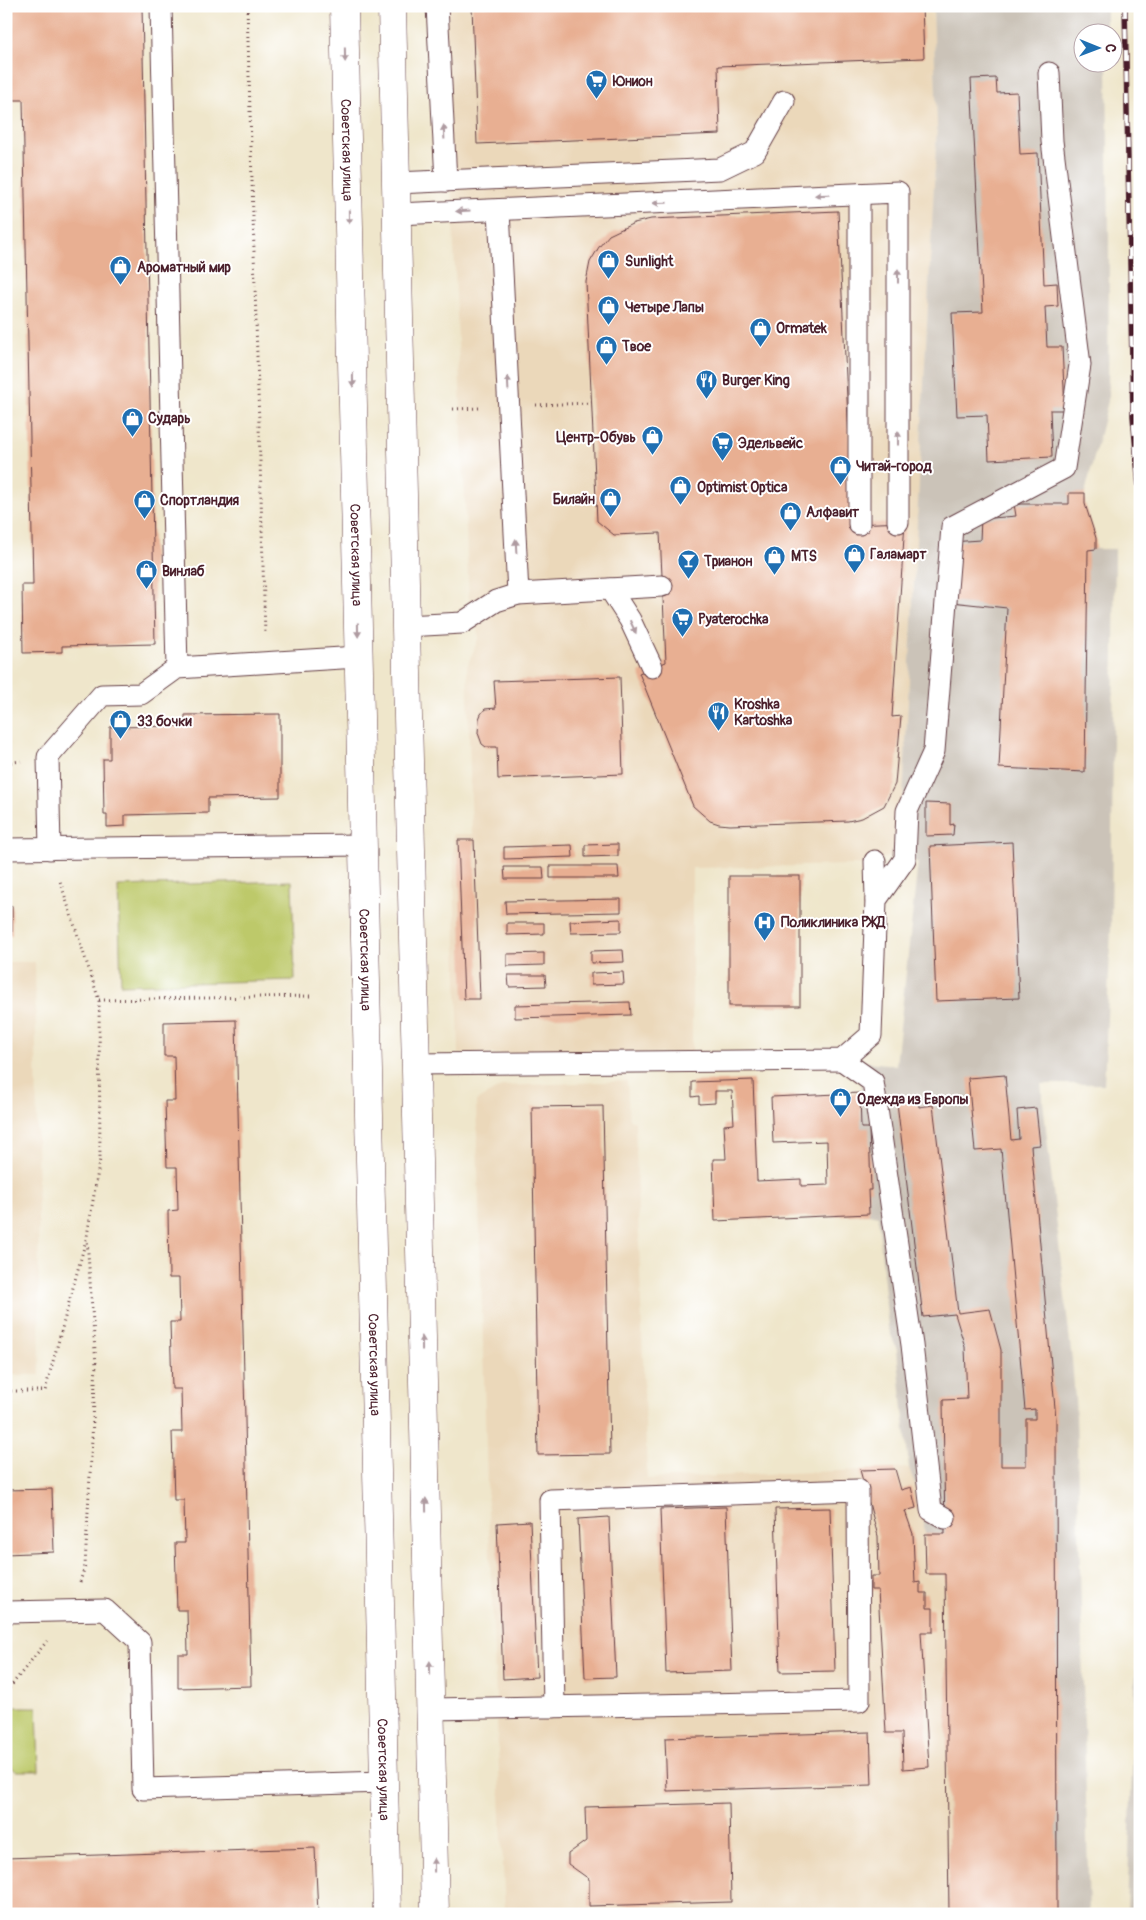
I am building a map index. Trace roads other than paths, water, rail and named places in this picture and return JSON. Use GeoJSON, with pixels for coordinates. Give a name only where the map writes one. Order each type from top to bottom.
{"type":"FeatureCollection","features":[{"type":"Feature","properties":{"kind":"main road","name":"Советская улица"},"geometry":{"type":"LineString","coordinates":[[344,6],[387,1914]]}},
{"type":"Feature","properties":{"kind":"main road"},"geometry":{"type":"LineString","coordinates":[[392,6],[435,1914]]}},
{"type":"Feature","properties":{"kind":"lane"},"geometry":{"type":"LineString","coordinates":[[161,6],[177,668]]}},
{"type":"Feature","properties":{"kind":"lane"},"geometry":{"type":"LineString","coordinates":[[437,6],[446,181]]}},
{"type":"Feature","properties":{"kind":"lane"},"geometry":{"type":"LineString","coordinates":[[876,900],[905,859],[907,811],[934,751],[952,527],[1064,468],[1080,365],[1052,141],[1049,74]]}},
{"type":"Feature","properties":{"kind":"lane"},"geometry":{"type":"LineString","coordinates":[[396,183],[720,169],[755,152],[784,102]]}},
{"type":"Feature","properties":{"kind":"lane"},"geometry":{"type":"LineString","coordinates":[[396,214],[898,192],[898,522]]}},
{"type":"Feature","properties":{"kind":"lane"},"geometry":{"type":"LineString","coordinates":[[859,194],[859,524]]}},
{"type":"Feature","properties":{"kind":"lane"},"geometry":{"type":"LineString","coordinates":[[499,210],[518,594]]}},
{"type":"Feature","properties":{"kind":"lane"},"geometry":{"type":"LineString","coordinates":[[406,626],[462,624],[496,602],[518,594],[662,586]]}},
{"type":"Feature","properties":{"kind":"lane"},"geometry":{"type":"LineString","coordinates":[[610,589],[630,620],[652,668]]}},
{"type":"Feature","properties":{"kind":"lane"},"geometry":{"type":"LineString","coordinates":[[50,849],[48,758],[102,695],[141,694],[177,668],[358,656]]}},
{"type":"Feature","properties":{"kind":"lane"},"geometry":{"type":"LineString","coordinates":[[6,849],[363,845]]}},
{"type":"Feature","properties":{"kind":"lane"},"geometry":{"type":"LineString","coordinates":[[842,1060],[872,1036],[876,900],[875,861]]}},
{"type":"Feature","properties":{"kind":"lane"},"geometry":{"type":"LineString","coordinates":[[416,1064],[842,1060],[873,1082],[912,1345],[931,1510],[945,1518]]}},
{"type":"Feature","properties":{"kind":"lane"},"geometry":{"type":"LineString","coordinates":[[431,1709],[554,1707],[859,1700],[858,1490],[550,1500],[554,1707]]}},
{"type":"Feature","properties":{"kind":"lane"},"geometry":{"type":"LineString","coordinates":[[6,1612],[105,1610],[140,1642],[143,1789],[384,1782]]}},
{"type":"Feature","properties":{"kind":"railway"},"geometry":{"type":"LineString","coordinates":[[1125,6],[1133,416],[1140,500]]}},
{"type":"Feature","properties":{"kind":"place","name":"Юнион"},"geometry":{"type":"Point","coordinates":[597,100]}},
{"type":"Feature","properties":{"kind":"place","name":"Sunlight"},"geometry":{"type":"Point","coordinates":[609,280]}},
{"type":"Feature","properties":{"kind":"place","name":"Ароматный мир"},"geometry":{"type":"Point","coordinates":[121,286]}},
{"type":"Feature","properties":{"kind":"place","name":"Четыре Лапы"},"geometry":{"type":"Point","coordinates":[609,326]}},
{"type":"Feature","properties":{"kind":"place","name":"Ormatek"},"geometry":{"type":"Point","coordinates":[760,347]}},
{"type":"Feature","properties":{"kind":"place","name":"Твое"},"geometry":{"type":"Point","coordinates":[606,365]}},
{"type":"Feature","properties":{"kind":"place","name":"Burger King"},"geometry":{"type":"Point","coordinates":[706,399]}},
{"type":"Feature","properties":{"kind":"place","name":"Сударь"},"geometry":{"type":"Point","coordinates":[132,437]}},
{"type":"Feature","properties":{"kind":"place","name":"Центр-Обувь"},"geometry":{"type":"Point","coordinates":[652,456]}},
{"type":"Feature","properties":{"kind":"place","name":"Эдельвейс"},"geometry":{"type":"Point","coordinates":[722,462]}},
{"type":"Feature","properties":{"kind":"place","name":"Читай-город"},"geometry":{"type":"Point","coordinates":[840,485]}},
{"type":"Feature","properties":{"kind":"place","name":"Optimist Optica"},"geometry":{"type":"Point","coordinates":[681,506]}},
{"type":"Feature","properties":{"kind":"place","name":"Билайн"},"geometry":{"type":"Point","coordinates":[611,518]}},
{"type":"Feature","properties":{"kind":"place","name":"Спортландия"},"geometry":{"type":"Point","coordinates":[144,519]}},
{"type":"Feature","properties":{"kind":"place","name":"Алфавит"},"geometry":{"type":"Point","coordinates":[790,531]}},
{"type":"Feature","properties":{"kind":"place","name":"Галамарт"},"geometry":{"type":"Point","coordinates":[854,573]}},
{"type":"Feature","properties":{"kind":"place","name":"MTS"},"geometry":{"type":"Point","coordinates":[775,575]}},
{"type":"Feature","properties":{"kind":"place","name":"Трианон"},"geometry":{"type":"Point","coordinates":[688,580]}},
{"type":"Feature","properties":{"kind":"place","name":"Винлаб"},"geometry":{"type":"Point","coordinates":[146,590]}},
{"type":"Feature","properties":{"kind":"place","name":"Pyaterochka"},"geometry":{"type":"Point","coordinates":[682,638]}},
{"type":"Feature","properties":{"kind":"place","name":"Kroshka Kartoshka"},"geometry":{"type":"Point","coordinates":[718,731]}},
{"type":"Feature","properties":{"kind":"place","name":"33 бочки"},"geometry":{"type":"Point","coordinates":[121,740]}},
{"type":"Feature","properties":{"kind":"place","name":"Поликлиника РЖД"},"geometry":{"type":"Point","coordinates":[765,941]}},
{"type":"Feature","properties":{"kind":"place","name":"Одежда из Европы"},"geometry":{"type":"Point","coordinates":[841,1118]}}]}
